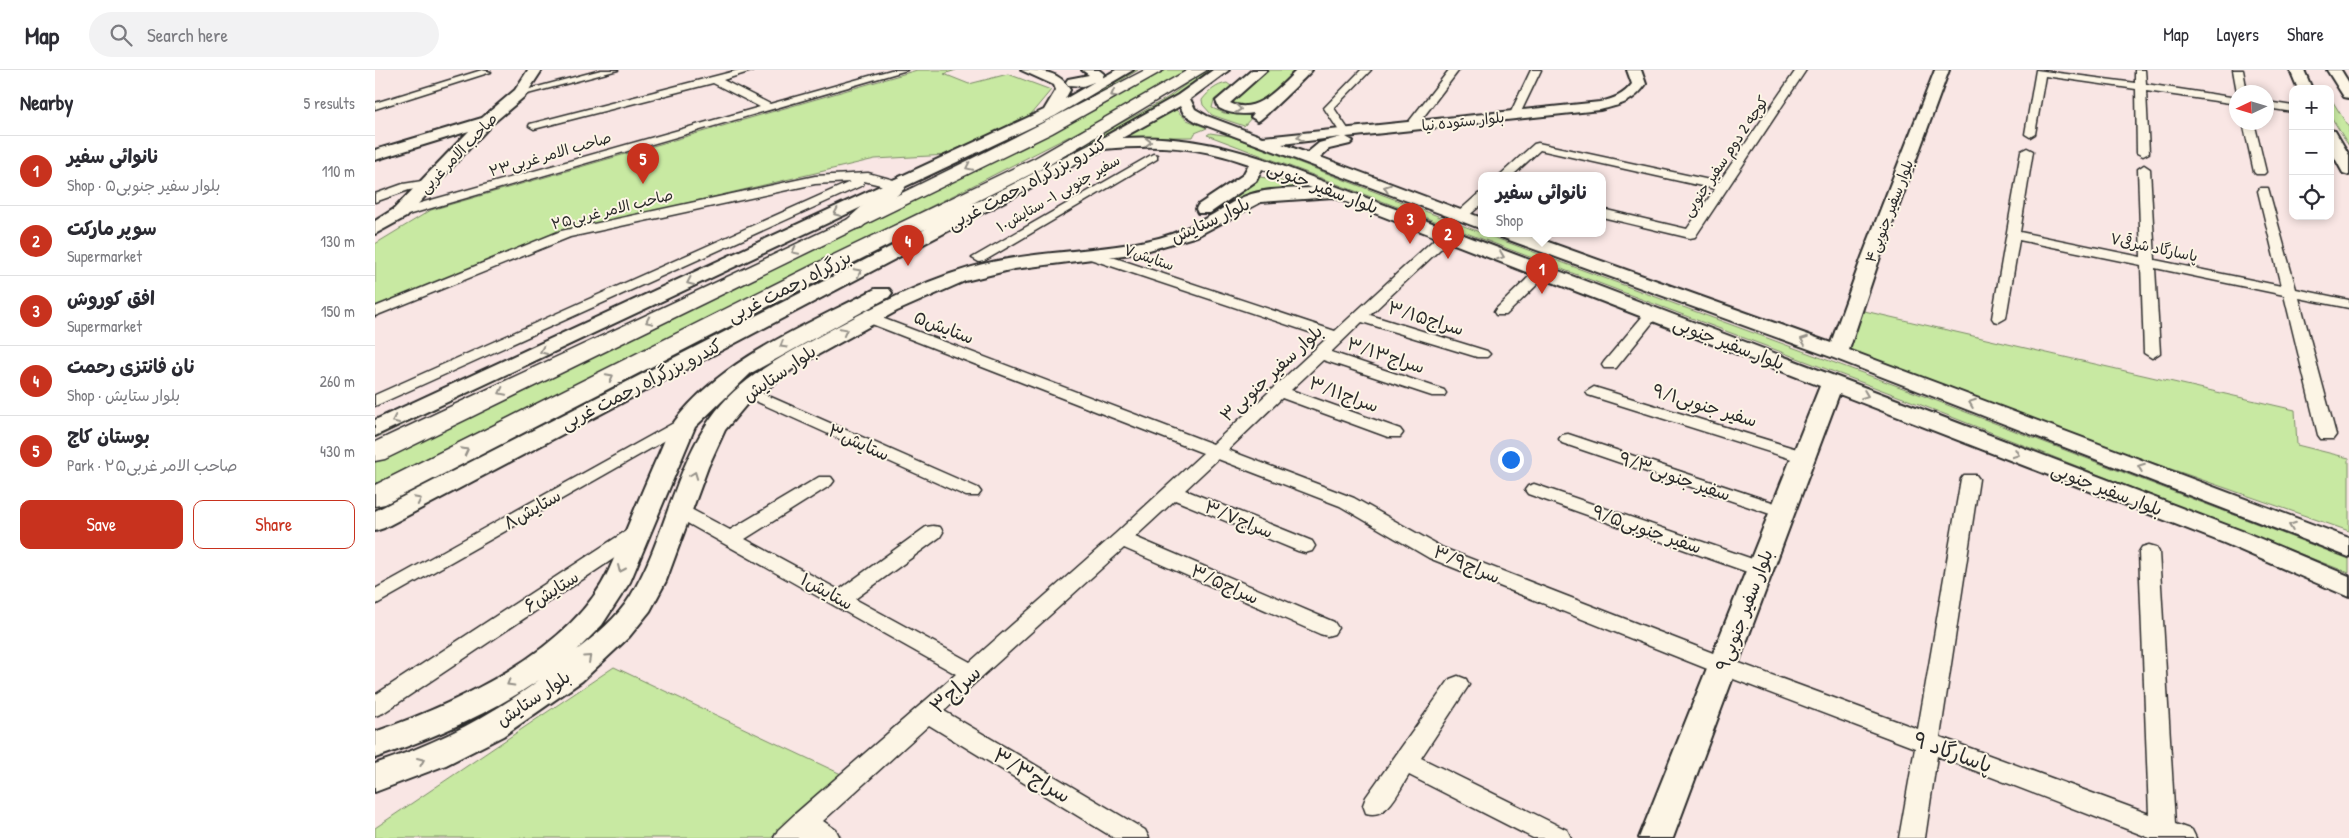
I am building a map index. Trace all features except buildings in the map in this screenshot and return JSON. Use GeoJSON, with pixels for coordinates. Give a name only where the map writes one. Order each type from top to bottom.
{"type":"FeatureCollection","features":[{"type":"Feature","properties":{"kind":"main road","name":"بزرگراه رحمت غربی"},"geometry":{"type":"LineString","coordinates":[[375,454],[855,223],[1046,129],[1157,70]]}},
{"type":"Feature","properties":{"kind":"main road","name":"بزرگراه رحمت غربی"},"geometry":{"type":"LineString","coordinates":[[375,497],[897,232],[1041,162],[1201,76]]}},
{"type":"Feature","properties":{"kind":"main road"},"geometry":{"type":"LineString","coordinates":[[855,223],[897,185]]}},
{"type":"Feature","properties":{"kind":"main road"},"geometry":{"type":"LineString","coordinates":[[897,232],[985,205]]}},
{"type":"Feature","properties":{"kind":"street","name":"صاحب الامر غربی"},"geometry":{"type":"LineString","coordinates":[[375,229],[400,213],[487,121],[520,93],[535,70]]}},
{"type":"Feature","properties":{"kind":"street"},"geometry":{"type":"LineString","coordinates":[[520,93],[613,70]]}},
{"type":"Feature","properties":{"kind":"street"},"geometry":{"type":"LineString","coordinates":[[534,126],[750,70]]}},
{"type":"Feature","properties":{"kind":"street","name":"صاحب الامر غربی۲۳"},"geometry":{"type":"LineString","coordinates":[[400,213],[767,107],[903,70]]}},
{"type":"Feature","properties":{"kind":"street"},"geometry":{"type":"LineString","coordinates":[[1028,70],[1059,82],[1091,80],[1097,74],[1089,70]]}},
{"type":"Feature","properties":{"kind":"street"},"geometry":{"type":"LineString","coordinates":[[375,429],[1050,113],[1126,70]]}},
{"type":"Feature","properties":{"kind":"street","name":"کندرو بزرگراه رحمت غربی"},"geometry":{"type":"LineString","coordinates":[[375,522],[1100,145],[1183,98],[1201,76],[1222,70]]}},
{"type":"Feature","properties":{"kind":"street"},"geometry":{"type":"LineString","coordinates":[[1259,70],[1223,100],[1224,105],[1234,110],[1243,110],[1268,104],[1305,70]]}},
{"type":"Feature","properties":{"kind":"street"},"geometry":{"type":"LineString","coordinates":[[1337,136],[1329,108],[1366,70]]}},
{"type":"Feature","properties":{"kind":"street"},"geometry":{"type":"LineString","coordinates":[[1411,126],[1454,70]]}},
{"type":"Feature","properties":{"kind":"street"},"geometry":{"type":"LineString","coordinates":[[1514,116],[1536,70]]}},
{"type":"Feature","properties":{"kind":"street","name":"بلوار ستوده نیا"},"geometry":{"type":"LineString","coordinates":[[1258,147],[1411,126],[1600,106],[1625,100],[1635,92],[1639,84],[1634,70]]}},
{"type":"Feature","properties":{"kind":"street","name":"کوچه 2 دوم سفیر جنوبی"},"geometry":{"type":"LineString","coordinates":[[1606,214],[1690,234],[1801,70]]}},
{"type":"Feature","properties":{"kind":"street","name":"بلوار سفیر جنوبی۴"},"geometry":{"type":"LineString","coordinates":[[1838,353],[1871,257],[1942,70]]}},
{"type":"Feature","properties":{"kind":"street"},"geometry":{"type":"LineString","coordinates":[[2140,70],[2143,153]]}},
{"type":"Feature","properties":{"kind":"street"},"geometry":{"type":"LineString","coordinates":[[2238,70],[2241,85]]}},
{"type":"Feature","properties":{"kind":"street"},"geometry":{"type":"LineString","coordinates":[[2297,70],[2303,85]]}},
{"type":"Feature","properties":{"kind":"street"},"geometry":{"type":"LineString","coordinates":[[2334,70],[2349,94]]}},
{"type":"Feature","properties":{"kind":"street"},"geometry":{"type":"LineString","coordinates":[[2030,134],[2041,71],[2229,100]]}},
{"type":"Feature","properties":{"kind":"street"},"geometry":{"type":"LineString","coordinates":[[375,106],[486,72]]}},
{"type":"Feature","properties":{"kind":"street"},"geometry":{"type":"LineString","coordinates":[[1201,76],[1242,85]]}},
{"type":"Feature","properties":{"kind":"street"},"geometry":{"type":"LineString","coordinates":[[715,79],[767,107]]}},
{"type":"Feature","properties":{"kind":"street"},"geometry":{"type":"LineString","coordinates":[[1050,113],[1063,90],[1059,82]]}},
{"type":"Feature","properties":{"kind":"street","name":"بلوار سفیر جنوبی"},"geometry":{"type":"LineString","coordinates":[[1183,98],[1185,105],[1196,116],[1235,132],[1337,193],[2233,537],[2349,587]]}},
{"type":"Feature","properties":{"kind":"street","name":"بلوار ستوده نیا"},"geometry":{"type":"LineString","coordinates":[[1312,160],[1317,150],[1337,136],[1593,115],[1629,108],[1645,101]]}},
{"type":"Feature","properties":{"kind":"street","name":"بلوار ستایش"},"geometry":{"type":"LineString","coordinates":[[375,778],[420,762],[460,744],[541,696],[575,670],[616,633],[639,605],[659,565],[702,455],[723,416],[746,392],[819,344],[936,284],[966,273],[997,266],[1157,244],[1211,224],[1250,178],[1258,147],[1254,127],[1268,104]]}},
{"type":"Feature","properties":{"kind":"street"},"geometry":{"type":"LineString","coordinates":[[2274,107],[2289,109]]}},
{"type":"Feature","properties":{"kind":"street"},"geometry":{"type":"LineString","coordinates":[[375,155],[487,121]]}},
{"type":"Feature","properties":{"kind":"street"},"geometry":{"type":"LineString","coordinates":[[1213,147],[1197,139],[1200,132],[1214,130],[1235,132]]}},
{"type":"Feature","properties":{"kind":"street"},"geometry":{"type":"LineString","coordinates":[[2250,130],[2260,172]]}},
{"type":"Feature","properties":{"kind":"street","name":"بلوار سفیر جنوبی"},"geometry":{"type":"LineString","coordinates":[[1100,145],[1154,142],[1213,147],[1258,147],[1312,160],[1478,222]]}},
{"type":"Feature","properties":{"kind":"street"},"geometry":{"type":"LineString","coordinates":[[2334,142],[2349,170]]}},
{"type":"Feature","properties":{"kind":"street"},"geometry":{"type":"LineString","coordinates":[[1509,172],[1538,146],[1723,186]]}},
{"type":"Feature","properties":{"kind":"street"},"geometry":{"type":"LineString","coordinates":[[1999,318],[2027,151]]}},
{"type":"Feature","properties":{"kind":"street","name":"سفیر جنوبی ۱- ستایش۱۰"},"geometry":{"type":"LineString","coordinates":[[979,258],[1153,157]]}},
{"type":"Feature","properties":{"kind":"street"},"geometry":{"type":"LineString","coordinates":[[2144,169],[2152,353]]}},
{"type":"Feature","properties":{"kind":"street"},"geometry":{"type":"LineString","coordinates":[[375,401],[868,177]]}},
{"type":"Feature","properties":{"kind":"street","name":"صاحب الامر غربی۲۵"},"geometry":{"type":"LineString","coordinates":[[375,312],[566,234],[815,180],[868,177],[897,185]]}},
{"type":"Feature","properties":{"kind":"street"},"geometry":{"type":"LineString","coordinates":[[375,198],[407,187],[428,184]]}},
{"type":"Feature","properties":{"kind":"street"},"geometry":{"type":"LineString","coordinates":[[2265,191],[2288,292],[2327,435]]}},
{"type":"Feature","properties":{"kind":"street","name":"بلوار ستایش"},"geometry":{"type":"LineString","coordinates":[[375,744],[397,737],[484,698],[528,673],[564,647],[589,620],[613,589],[688,420],[721,387],[749,365],[888,290],[926,273],[979,258],[1152,232],[1228,203],[1274,195],[1337,193]]}},
{"type":"Feature","properties":{"kind":"street"},"geometry":{"type":"LineString","coordinates":[[1461,216],[1478,201]]}},
{"type":"Feature","properties":{"kind":"street"},"geometry":{"type":"LineString","coordinates":[[375,220],[400,213]]}},
{"type":"Feature","properties":{"kind":"street","name":"بلوار سفیر جنوبی۳"},"geometry":{"type":"LineString","coordinates":[[1122,539],[1447,235]]}},
{"type":"Feature","properties":{"kind":"street","name":"پاسارگاد شرقی۷"},"geometry":{"type":"LineString","coordinates":[[2013,235],[2349,304]]}},
{"type":"Feature","properties":{"kind":"street","name":"بلوار سفیر جنوبی"},"geometry":{"type":"LineString","coordinates":[[1518,237],[1838,353],[2345,546]]}},
{"type":"Feature","properties":{"kind":"street","name":"ستایش۷"},"geometry":{"type":"LineString","coordinates":[[1089,254],[1339,337]]}},
{"type":"Feature","properties":{"kind":"street"},"geometry":{"type":"LineString","coordinates":[[1501,312],[1542,272]]}},
{"type":"Feature","properties":{"kind":"street"},"geometry":{"type":"LineString","coordinates":[[1609,365],[1652,314]]}},
{"type":"Feature","properties":{"kind":"street","name":"سراج۳/۱۵"},"geometry":{"type":"LineString","coordinates":[[1360,317],[1482,354]]}},
{"type":"Feature","properties":{"kind":"street","name":"ستایش۵"},"geometry":{"type":"LineString","coordinates":[[869,318],[1217,450]]}},
{"type":"Feature","properties":{"kind":"street","name":"سراج۳/۱۳"},"geometry":{"type":"LineString","coordinates":[[1320,354],[1439,393]]}},
{"type":"Feature","properties":{"kind":"street"},"geometry":{"type":"LineString","coordinates":[[749,365],[775,373]]}},
{"type":"Feature","properties":{"kind":"street","name":"بلوار سفیر جنوبی۹"},"geometry":{"type":"LineString","coordinates":[[1656,838],[1833,382]]}},
{"type":"Feature","properties":{"kind":"street","name":"ستایش۳"},"geometry":{"type":"LineString","coordinates":[[746,392],[972,492]]}},
{"type":"Feature","properties":{"kind":"street","name":"سراج۳/۱۱"},"geometry":{"type":"LineString","coordinates":[[1280,392],[1394,433]]}},
{"type":"Feature","properties":{"kind":"street","name":"سفیر جنوبی۹/۱"},"geometry":{"type":"LineString","coordinates":[[1594,392],[1804,457]]}},
{"type":"Feature","properties":{"kind":"street","name":"ستایش۸"},"geometry":{"type":"LineString","coordinates":[[375,598],[688,420]]}},
{"type":"Feature","properties":{"kind":"street","name":"سفیر جنوبی۹/۳"},"geometry":{"type":"LineString","coordinates":[[1568,439],[1783,512]]}},
{"type":"Feature","properties":{"kind":"street","name":"سراج۳/۹"},"geometry":{"type":"LineString","coordinates":[[1217,450],[1347,502],[1436,553],[1723,666]]}},
{"type":"Feature","properties":{"kind":"street"},"geometry":{"type":"LineString","coordinates":[[1912,838],[1971,479]]}},
{"type":"Feature","properties":{"kind":"street"},"geometry":{"type":"LineString","coordinates":[[732,538],[825,481]]}},
{"type":"Feature","properties":{"kind":"street","name":"سفیر جنوبی۹/۵"},"geometry":{"type":"LineString","coordinates":[[1534,490],[1761,569]]}},
{"type":"Feature","properties":{"kind":"street","name":"سراج۳/۷"},"geometry":{"type":"LineString","coordinates":[[1173,492],[1305,546]]}},
{"type":"Feature","properties":{"kind":"street","name":"ستایش۱"},"geometry":{"type":"LineString","coordinates":[[680,511],[732,538],[972,673]]}},
{"type":"Feature","properties":{"kind":"street"},"geometry":{"type":"LineString","coordinates":[[841,599],[933,532]]}},
{"type":"Feature","properties":{"kind":"street","name":"ستایش۶"},"geometry":{"type":"LineString","coordinates":[[375,707],[636,534]]}},
{"type":"Feature","properties":{"kind":"street","name":"سراج۳/۵"},"geometry":{"type":"LineString","coordinates":[[1122,539],[1327,628]]}},
{"type":"Feature","properties":{"kind":"street","name":"سراج۳"},"geometry":{"type":"LineString","coordinates":[[796,830],[1122,539]]}},
{"type":"Feature","properties":{"kind":"street"},"geometry":{"type":"LineString","coordinates":[[2149,552],[2170,835]]}},
{"type":"Feature","properties":{"kind":"street","name":"پاسارگاد ۹"},"geometry":{"type":"LineString","coordinates":[[1723,666],[2170,835]]}},
{"type":"Feature","properties":{"kind":"street"},"geometry":{"type":"LineString","coordinates":[[1375,805],[1458,685]]}},
{"type":"Feature","properties":{"kind":"street","name":"سراج۳/۳"},"geometry":{"type":"LineString","coordinates":[[928,713],[1135,838]]}},
{"type":"Feature","properties":{"kind":"street"},"geometry":{"type":"LineString","coordinates":[[1405,761],[1558,838]]}},
{"type":"Feature","properties":{"kind":"street"},"geometry":{"type":"LineString","coordinates":[[796,830],[827,838]]}},
{"type":"Feature","properties":{"kind":"green space"},"geometry":{"type":"Polygon","coordinates":[[[917,70],[956,70],[944,74],[969,84],[1008,74],[1051,90],[1026,120],[948,155],[875,159],[555,234],[375,307],[375,244],[431,210],[917,70]]]}},
{"type":"Feature","properties":{"kind":"green space"},"geometry":{"type":"Polygon","coordinates":[[[1133,70],[1138,70],[1113,86],[1060,114],[924,179],[924,175],[1056,113],[1133,70]]]}},
{"type":"Feature","properties":{"kind":"green space"},"geometry":{"type":"Polygon","coordinates":[[[1163,70],[1187,70],[1111,115],[966,189],[375,484],[375,462],[1000,158],[1097,109],[1163,70]]]}},
{"type":"Feature","properties":{"kind":"green space"},"geometry":{"type":"Polygon","coordinates":[[[1206,70],[1213,70],[1173,97],[986,200],[987,194],[1167,98],[1206,70]]]}},
{"type":"Feature","properties":{"kind":"green space"},"geometry":{"type":"Polygon","coordinates":[[[1265,70],[1300,70],[1276,92],[1257,105],[1247,108],[1237,107],[1229,102],[1265,70]]]}},
{"type":"Feature","properties":{"kind":"green space"},"geometry":{"type":"Polygon","coordinates":[[[1227,83],[1231,86],[1214,100],[1212,108],[1224,113],[1253,116],[1244,126],[1212,115],[1203,105],[1202,100],[1210,91],[1219,85],[1227,83]]]}},
{"type":"Feature","properties":{"kind":"green space"},"geometry":{"type":"Polygon","coordinates":[[[2334,104],[2349,128],[2349,146],[2334,122],[2334,104]]]}},
{"type":"Feature","properties":{"kind":"green space"},"geometry":{"type":"Polygon","coordinates":[[[1175,109],[1187,120],[1207,128],[1195,133],[1193,137],[1126,137],[1175,109]]]}},
{"type":"Feature","properties":{"kind":"green space"},"geometry":{"type":"Polygon","coordinates":[[[1210,133],[1230,136],[1478,231],[1478,237],[1493,237],[1903,388],[2349,559],[2349,573],[1911,401],[1207,135],[1210,133]]]}},
{"type":"Feature","properties":{"kind":"green space"},"geometry":{"type":"Polygon","coordinates":[[[1260,177],[1279,180],[1300,189],[1260,190],[1245,195],[1238,200],[1234,199],[1260,177]]]}},
{"type":"Feature","properties":{"kind":"green space"},"geometry":{"type":"Polygon","coordinates":[[[876,198],[867,205],[375,438],[375,434],[876,198]]]}},
{"type":"Feature","properties":{"kind":"green space"},"geometry":{"type":"Polygon","coordinates":[[[942,222],[375,515],[375,509],[924,227],[942,222]]]}},
{"type":"Feature","properties":{"kind":"green space"},"geometry":{"type":"Polygon","coordinates":[[[1847,307],[2295,410],[2297,445],[2349,458],[2349,531],[1838,353],[1847,307]]]}},
{"type":"Feature","properties":{"kind":"green space"},"geometry":{"type":"Polygon","coordinates":[[[614,667],[841,774],[771,838],[375,838],[375,828],[614,667]]]}},
{"type":"Feature","properties":{"kind":"place","name":"بوستان کاج"},"geometry":{"type":"Point","coordinates":[643,184]}},
{"type":"Feature","properties":{"kind":"place","name":"افق کوروش"},"geometry":{"type":"Point","coordinates":[1410,244]}},
{"type":"Feature","properties":{"kind":"place","name":"سوپر مارکت"},"geometry":{"type":"Point","coordinates":[1448,259]}},
{"type":"Feature","properties":{"kind":"place","name":"نان فانتزی رحمت"},"geometry":{"type":"Point","coordinates":[908,266]}},
{"type":"Feature","properties":{"kind":"place","name":"نانوائی سفیر"},"geometry":{"type":"Point","coordinates":[1542,294]}}]}
